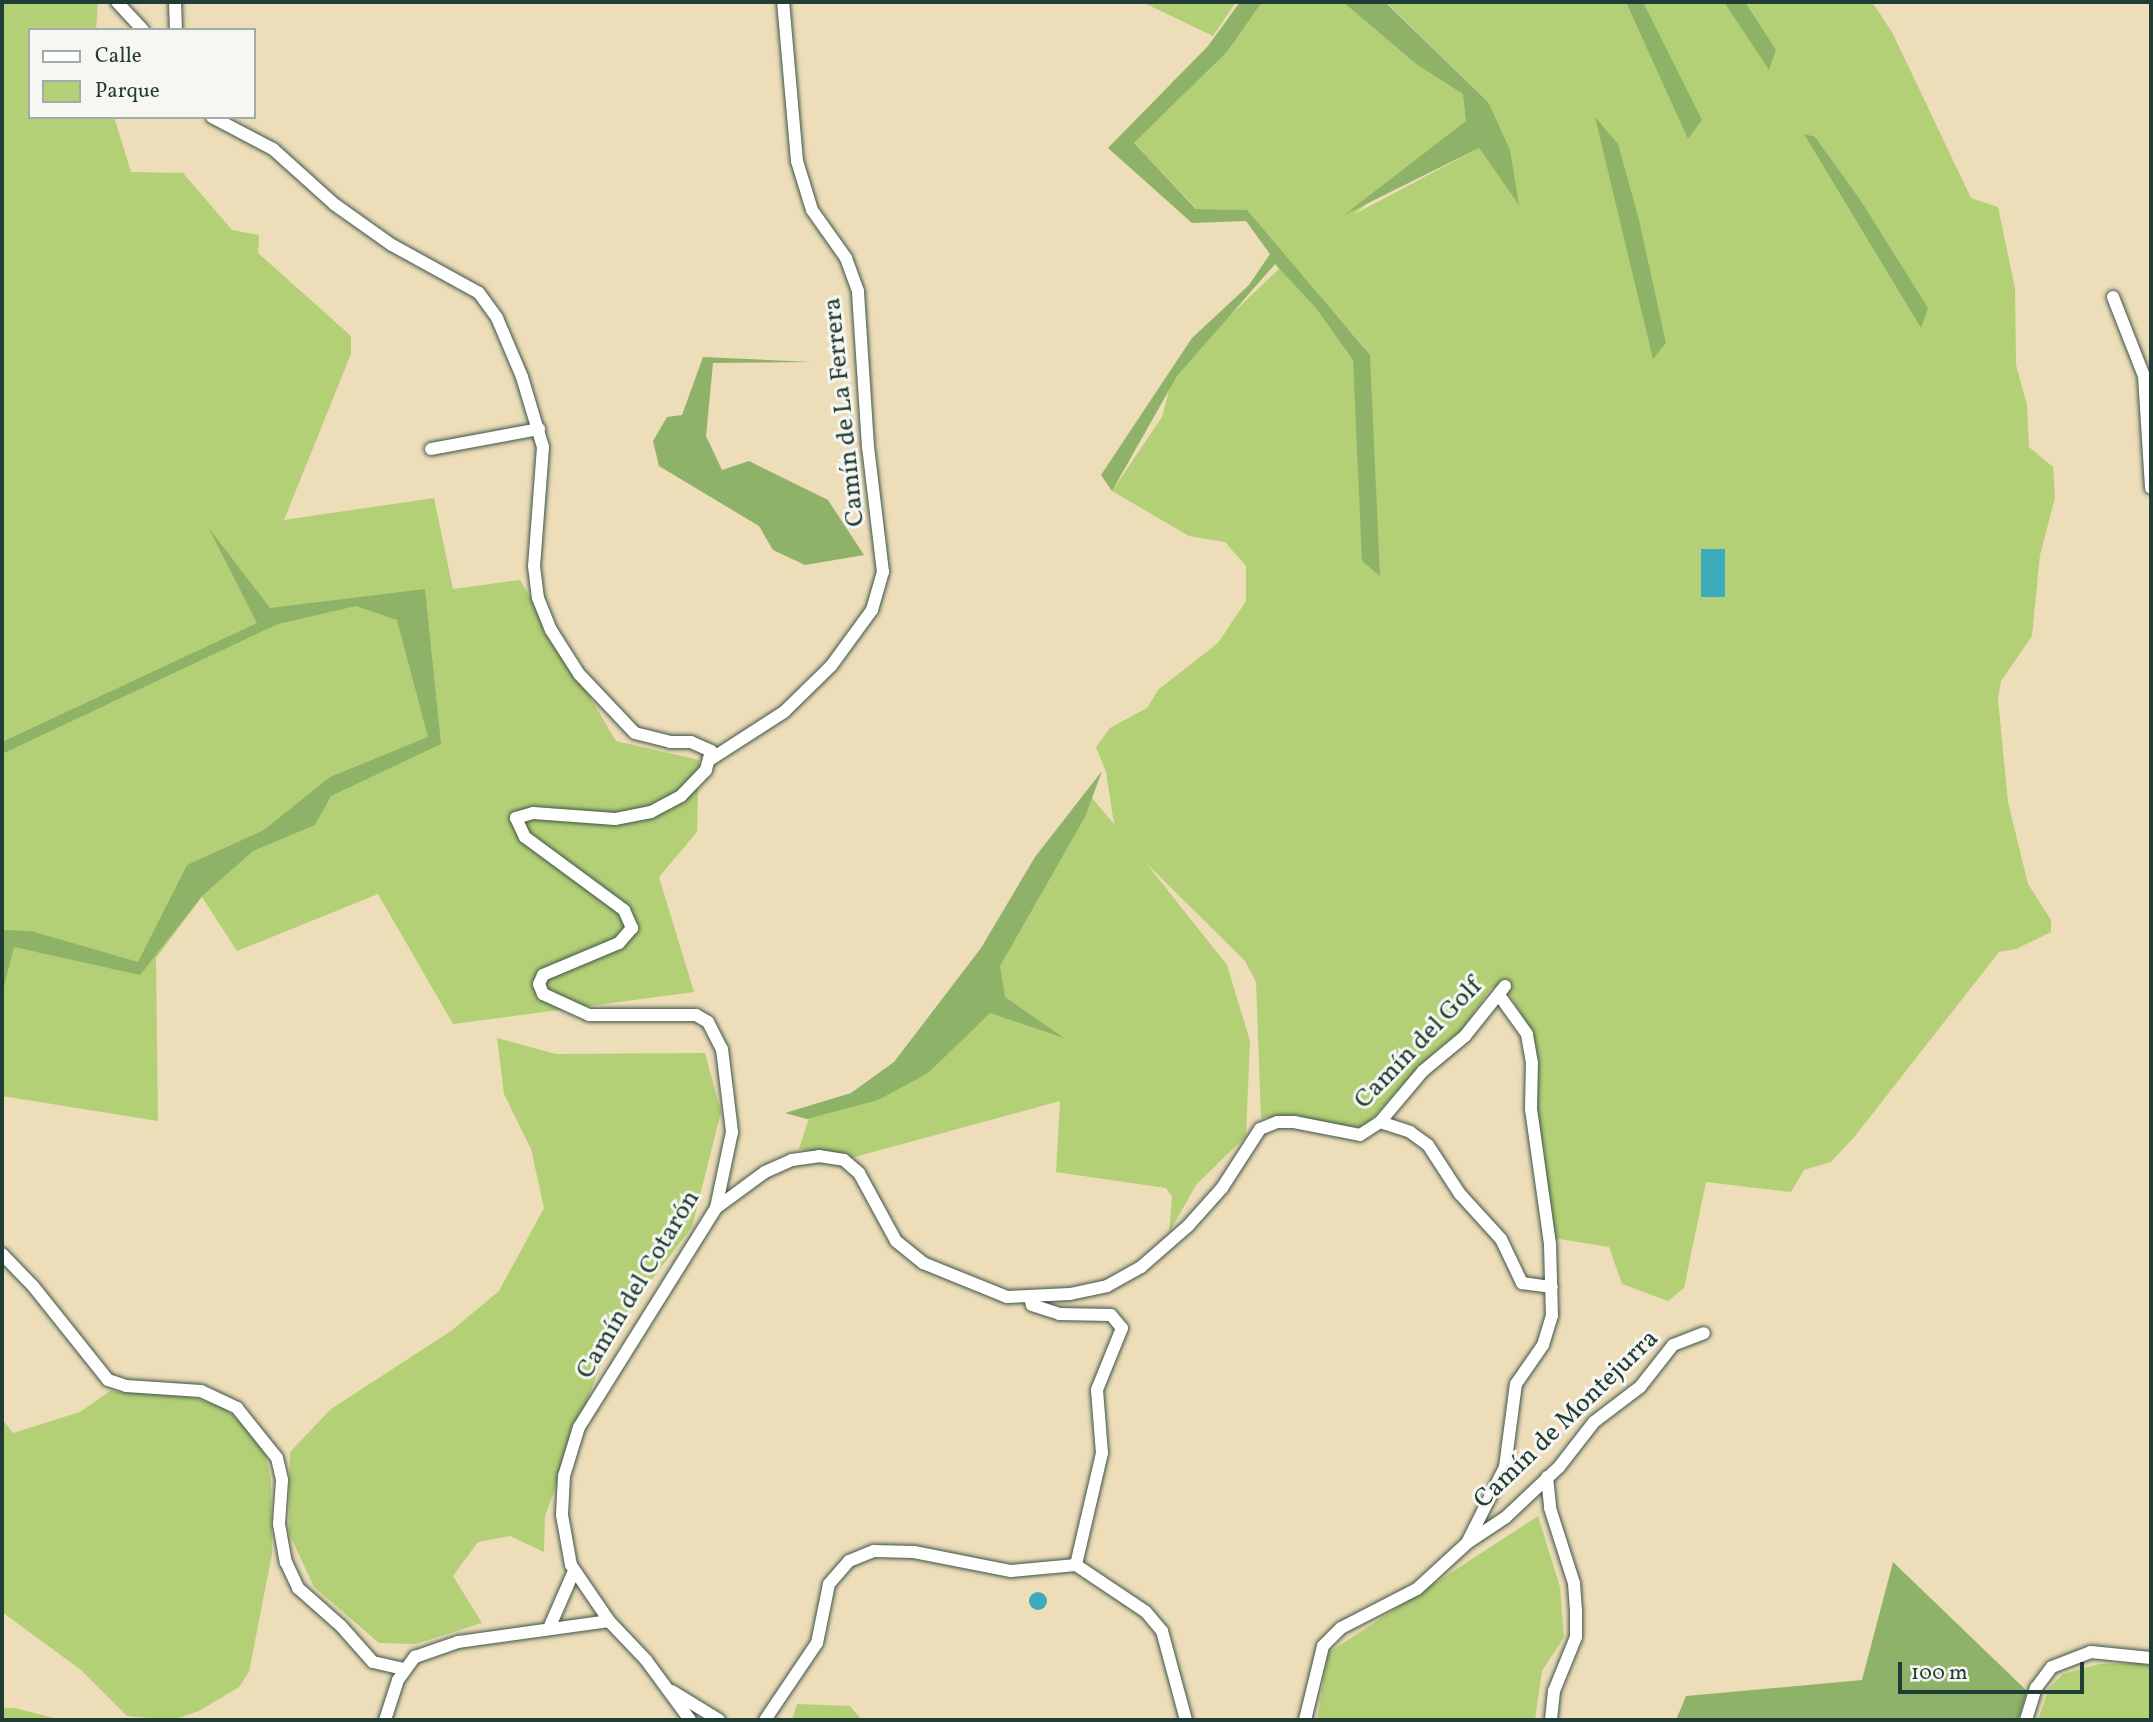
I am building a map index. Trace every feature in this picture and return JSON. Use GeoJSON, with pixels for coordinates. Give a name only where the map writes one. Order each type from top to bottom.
{"type":"FeatureCollection","features":[{"type":"Feature","properties":{"kind":"street"},"geometry":{"type":"LineString","coordinates":[[117,2],[141,28]]}},
{"type":"Feature","properties":{"kind":"street"},"geometry":{"type":"LineString","coordinates":[[175,2],[176,28]]}},
{"type":"Feature","properties":{"kind":"street","name":"Camín de La Ferrera"},"geometry":{"type":"LineString","coordinates":[[711,759],[784,712],[831,666],[872,610],[883,572],[868,447],[858,291],[846,258],[812,210],[797,161],[783,2]]}},
{"type":"Feature","properties":{"kind":"street"},"geometry":{"type":"LineString","coordinates":[[216,119],[273,149],[334,204],[392,245],[479,293],[497,318],[539,429],[542,473],[534,566],[538,598],[551,631],[579,674],[635,733],[703,746],[710,751],[711,759]]}},
{"type":"Feature","properties":{"kind":"street"},"geometry":{"type":"LineString","coordinates":[[2113,297],[2144,376],[2151,488]]}},
{"type":"Feature","properties":{"kind":"street"},"geometry":{"type":"LineString","coordinates":[[431,449],[539,429]]}},
{"type":"Feature","properties":{"kind":"street","name":"Camín del Cotarón"},"geometry":{"type":"LineString","coordinates":[[690,1720],[609,1621],[574,1571],[562,1515],[564,1476],[579,1427],[716,1208],[728,1169],[732,1132],[722,1049],[708,1022],[696,1015],[589,1015],[543,994],[539,984],[543,975],[619,943],[632,928],[624,910],[525,837],[516,818],[533,813],[615,819],[651,812],[681,796],[706,771],[711,759]]}},
{"type":"Feature","properties":{"kind":"street","name":"Camín del Golf"},"geometry":{"type":"LineString","coordinates":[[716,1208],[765,1172],[792,1160],[819,1156],[844,1160],[859,1173],[896,1241],[908,1254],[992,1292],[1030,1298],[1107,1286],[1141,1267],[1222,1188],[1260,1129],[1277,1122],[1294,1122],[1347,1136],[1360,1135],[1380,1122],[1423,1071],[1465,1036],[1502,990],[1527,1034],[1531,1109],[1552,1287]]}},
{"type":"Feature","properties":{"kind":"street"},"geometry":{"type":"LineString","coordinates":[[1380,1122],[1410,1132],[1428,1145],[1460,1194],[1501,1239],[1522,1283],[1552,1287],[1549,1332],[1516,1384],[1505,1467],[1467,1543]]}},
{"type":"Feature","properties":{"kind":"street"},"geometry":{"type":"LineString","coordinates":[[2,1254],[33,1286],[108,1380],[125,1386],[201,1391],[237,1408],[277,1458],[282,1480],[279,1524],[286,1562],[298,1588],[341,1626],[373,1662],[404,1669]]}},
{"type":"Feature","properties":{"kind":"street"},"geometry":{"type":"LineString","coordinates":[[1030,1298],[1032,1305],[1059,1314],[1111,1315],[1122,1328],[1097,1390],[1101,1453],[1076,1565]]}},
{"type":"Feature","properties":{"kind":"street","name":"Camín de Montejurra"},"geometry":{"type":"LineString","coordinates":[[1306,1720],[1323,1646],[1341,1628],[1417,1589],[1467,1543],[1506,1517],[1547,1477],[1594,1422],[1640,1387],[1673,1345],[1704,1333]]}},
{"type":"Feature","properties":{"kind":"street"},"geometry":{"type":"LineString","coordinates":[[1547,1477],[1550,1508],[1574,1583],[1576,1610],[1576,1637],[1554,1691],[1550,1720]]}},
{"type":"Feature","properties":{"kind":"street"},"geometry":{"type":"LineString","coordinates":[[765,1720],[817,1643],[830,1584],[849,1561],[874,1551],[914,1552],[1011,1571],[1076,1565],[1146,1612],[1162,1631],[1186,1720]]}},
{"type":"Feature","properties":{"kind":"street"},"geometry":{"type":"LineString","coordinates":[[550,1626],[574,1571]]}},
{"type":"Feature","properties":{"kind":"street"},"geometry":{"type":"LineString","coordinates":[[385,1720],[404,1669],[415,1657],[458,1642],[550,1626],[609,1621]]}},
{"type":"Feature","properties":{"kind":"street"},"geometry":{"type":"LineString","coordinates":[[2026,1720],[2036,1688],[2052,1667],[2091,1653],[2151,1658]]}},
{"type":"Feature","properties":{"kind":"street"},"geometry":{"type":"LineString","coordinates":[[665,1688],[719,1720]]}},
{"type":"Feature","properties":{"kind":"green space"},"geometry":{"type":"Polygon","coordinates":[[[2,2],[98,2],[96,28],[28,28],[28,119],[115,119],[131,172],[183,173],[232,230],[259,235],[258,253],[351,336],[351,354],[284,520],[434,498],[453,589],[520,580],[616,741],[699,760],[697,832],[659,877],[694,992],[453,1024],[378,894],[237,951],[202,897],[156,958],[158,1121],[2,1096],[2,2]]]}},
{"type":"Feature","properties":{"kind":"green space"},"geometry":{"type":"Polygon","coordinates":[[[1142,2],[1236,2],[1213,36],[1142,2]]]}},
{"type":"Feature","properties":{"kind":"green space"},"geometry":{"type":"Polygon","coordinates":[[[1240,2],[1262,2],[1227,52],[1134,143],[1196,209],[1247,210],[1370,355],[1380,576],[1362,561],[1353,360],[1316,308],[1275,264],[1177,376],[1112,491],[1101,475],[1192,338],[1249,285],[1270,254],[1246,221],[1192,223],[1108,148],[1208,46],[1240,2]]]}},
{"type":"Feature","properties":{"kind":"green space"},"geometry":{"type":"Polygon","coordinates":[[[1262,2],[1343,2],[1416,64],[1464,94],[1470,123],[1353,215],[1479,148],[1518,203],[1488,102],[1386,2],[1872,2],[1892,32],[1971,198],[1998,207],[2015,288],[2016,365],[2027,405],[2029,447],[2053,467],[2055,498],[2040,555],[2032,636],[2001,681],[1998,699],[2008,802],[2028,884],[2051,920],[2051,932],[2016,949],[1999,952],[1855,1136],[1831,1162],[1804,1170],[1791,1192],[1706,1182],[1684,1288],[1668,1301],[1622,1284],[1609,1247],[1553,1238],[1535,1093],[1538,1063],[1532,1033],[1505,986],[1491,988],[1461,1031],[1434,1052],[1364,1127],[1331,1127],[1292,1115],[1261,1118],[1256,982],[1245,961],[1146,863],[1227,965],[1250,1041],[1246,1136],[1196,1185],[1169,1233],[1172,1197],[1166,1188],[1056,1172],[1060,1101],[851,1158],[799,1149],[809,1118],[857,1104],[975,978],[1086,791],[1114,824],[1106,772],[1096,747],[1110,728],[1147,708],[1158,690],[1218,643],[1246,601],[1246,566],[1225,542],[1189,536],[1112,491],[1162,417],[1171,383],[1218,327],[1280,268],[1348,343],[1364,347],[1242,210],[1197,209],[1134,143],[1227,52],[1262,2]]]}},
{"type":"Feature","properties":{"kind":"green space"},"geometry":{"type":"Polygon","coordinates":[[[1343,2],[1385,2],[1488,102],[1510,150],[1519,205],[1479,148],[1344,215],[1466,121],[1463,94],[1416,64],[1343,2]]]}},
{"type":"Feature","properties":{"kind":"green space"},"geometry":{"type":"Polygon","coordinates":[[[1626,2],[1643,2],[1702,120],[1688,139],[1626,2]]]}},
{"type":"Feature","properties":{"kind":"green space"},"geometry":{"type":"Polygon","coordinates":[[[1724,2],[1745,2],[1776,50],[1769,70],[1724,2]]]}},
{"type":"Feature","properties":{"kind":"green space"},"geometry":{"type":"Polygon","coordinates":[[[1595,117],[1618,144],[1639,220],[1666,343],[1653,359],[1595,117]]]}},
{"type":"Feature","properties":{"kind":"green space"},"geometry":{"type":"Polygon","coordinates":[[[1804,134],[1815,137],[1861,201],[1928,308],[1921,328],[1804,134]]]}},
{"type":"Feature","properties":{"kind":"green space"},"geometry":{"type":"Polygon","coordinates":[[[703,357],[812,362],[713,363],[706,436],[722,470],[749,461],[828,500],[864,555],[805,565],[773,550],[759,526],[659,466],[653,441],[667,417],[682,415],[703,357]]]}},
{"type":"Feature","properties":{"kind":"green space"},"geometry":{"type":"Polygon","coordinates":[[[208,527],[270,608],[425,589],[441,744],[331,796],[315,825],[253,851],[202,896],[140,975],[14,947],[2,994],[2,930],[31,931],[138,962],[187,865],[264,830],[330,777],[428,737],[397,620],[356,606],[278,624],[2,754],[2,742],[257,623],[208,527]]]}},
{"type":"Feature","properties":{"kind":"green space"},"geometry":{"type":"Polygon","coordinates":[[[1102,771],[1085,817],[1000,966],[1005,997],[1064,1038],[990,1013],[928,1073],[878,1100],[807,1119],[785,1113],[851,1093],[894,1062],[981,948],[1035,857],[1102,771]]]}},
{"type":"Feature","properties":{"kind":"green space"},"geometry":{"type":"Polygon","coordinates":[[[497,1038],[556,1054],[705,1053],[721,1112],[692,1227],[613,1330],[545,1516],[544,1552],[510,1536],[478,1542],[453,1576],[482,1623],[416,1644],[379,1643],[314,1587],[289,1533],[290,1452],[331,1409],[451,1331],[499,1291],[544,1208],[531,1149],[504,1094],[497,1038]]]}},
{"type":"Feature","properties":{"kind":"green space"},"geometry":{"type":"Polygon","coordinates":[[[110,1391],[191,1397],[223,1407],[247,1428],[266,1455],[271,1481],[272,1554],[249,1672],[239,1687],[199,1711],[173,1720],[127,1716],[81,1670],[2,1612],[2,1419],[13,1433],[80,1412],[110,1391]]]}},
{"type":"Feature","properties":{"kind":"green space"},"geometry":{"type":"Polygon","coordinates":[[[1538,1516],[1560,1587],[1564,1637],[1542,1671],[1535,1720],[1317,1720],[1328,1653],[1538,1516]]]}},
{"type":"Feature","properties":{"kind":"green space"},"geometry":{"type":"Polygon","coordinates":[[[1893,1562],[2027,1691],[2018,1720],[1676,1720],[1686,1696],[1862,1680],[1893,1562]]]}},
{"type":"Feature","properties":{"kind":"green space"},"geometry":{"type":"Polygon","coordinates":[[[2140,1663],[2151,1666],[2151,1720],[2038,1720],[2049,1688],[2063,1674],[2099,1664],[2140,1663]]]}},
{"type":"Feature","properties":{"kind":"green space"},"geometry":{"type":"Polygon","coordinates":[[[797,1704],[850,1706],[862,1720],[792,1720],[797,1704]]]}},
{"type":"Feature","properties":{"kind":"green space"},"geometry":{"type":"Polygon","coordinates":[[[2,1708],[15,1708],[61,1720],[2,1720],[2,1708]]]}},
{"type":"Feature","properties":{"kind":"water"},"geometry":{"type":"Polygon","coordinates":[[[1701,549],[1725,549],[1725,597],[1701,597],[1701,549]]]}},
{"type":"Feature","properties":{"kind":"water"},"geometry":{"type":"Polygon","coordinates":[[[1038,1592],[1044,1595],[1047,1601],[1044,1607],[1038,1610],[1032,1607],[1029,1601],[1032,1595],[1038,1592]]]}}]}
